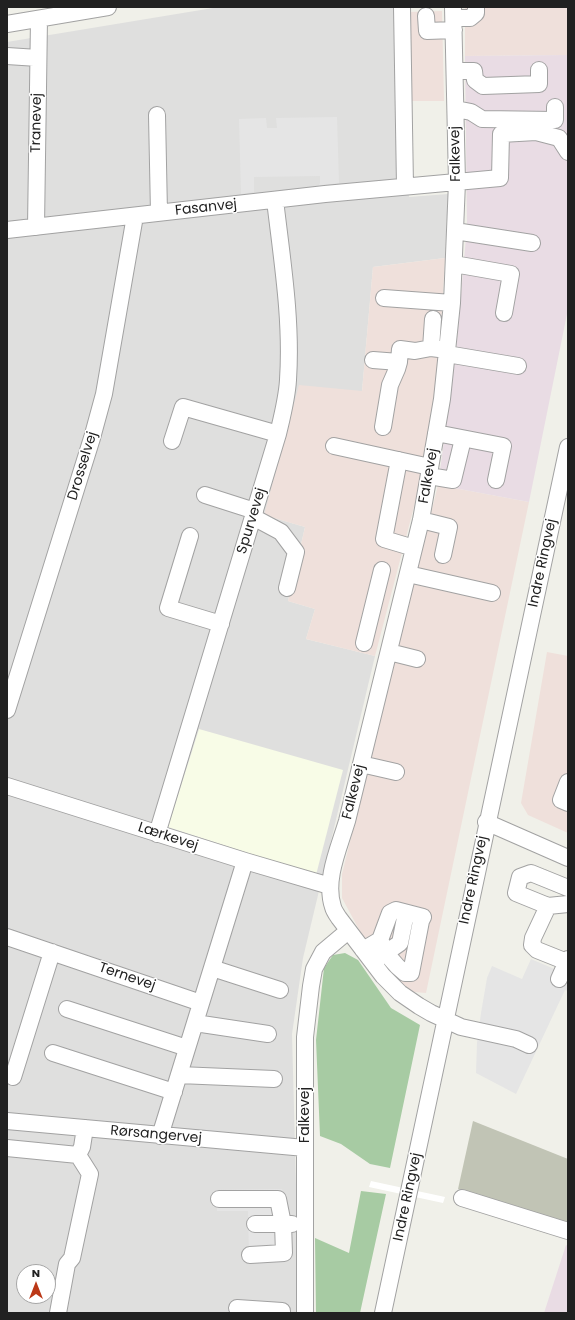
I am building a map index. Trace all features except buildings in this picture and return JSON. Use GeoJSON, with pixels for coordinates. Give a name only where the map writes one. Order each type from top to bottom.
{"type":"FeatureCollection","features":[{"type":"Feature","properties":{"kind":"street"},"geometry":{"type":"LineString","coordinates":[[7,24],[108,7]]}},
{"type":"Feature","properties":{"kind":"street"},"geometry":{"type":"LineString","coordinates":[[402,7],[406,186]]}},
{"type":"Feature","properties":{"kind":"street"},"geometry":{"type":"LineString","coordinates":[[426,16],[427,30],[454,18],[470,18],[476,13],[476,7]]}},
{"type":"Feature","properties":{"kind":"street","name":"Falkevej"},"geometry":{"type":"LineString","coordinates":[[454,18],[457,182],[452,303],[442,399],[421,520],[347,821],[333,868],[330,886],[333,908],[348,931],[383,976],[400,993],[419,1006],[445,1020],[461,1026],[516,1039],[529,1045]]}},
{"type":"Feature","properties":{"kind":"street","name":"Tranevej"},"geometry":{"type":"LineString","coordinates":[[36,227],[39,19]]}},
{"type":"Feature","properties":{"kind":"street"},"geometry":{"type":"LineString","coordinates":[[7,56],[38,58]]}},
{"type":"Feature","properties":{"kind":"street"},"geometry":{"type":"LineString","coordinates":[[455,72],[474,71],[475,80],[483,86],[539,84],[539,70]]}},
{"type":"Feature","properties":{"kind":"street"},"geometry":{"type":"LineString","coordinates":[[456,109],[470,112],[482,119],[555,120],[555,107]]}},
{"type":"Feature","properties":{"kind":"street"},"geometry":{"type":"LineString","coordinates":[[157,115],[158,213]]}},
{"type":"Feature","properties":{"kind":"street","name":"Fasanvej"},"geometry":{"type":"LineString","coordinates":[[7,230],[406,186],[500,178],[501,134],[536,132],[559,138],[568,152]]}},
{"type":"Feature","properties":{"kind":"street","name":"Spurvevej"},"geometry":{"type":"LineString","coordinates":[[157,834],[278,434],[288,382],[288,313],[275,200]]}},
{"type":"Feature","properties":{"kind":"street","name":"Drosselvej"},"geometry":{"type":"LineString","coordinates":[[7,710],[92,438],[104,394],[135,216]]}},
{"type":"Feature","properties":{"kind":"street"},"geometry":{"type":"LineString","coordinates":[[455,231],[532,243]]}},
{"type":"Feature","properties":{"kind":"street"},"geometry":{"type":"LineString","coordinates":[[454,264],[510,274],[504,313]]}},
{"type":"Feature","properties":{"kind":"street"},"geometry":{"type":"LineString","coordinates":[[384,298],[452,303]]}},
{"type":"Feature","properties":{"kind":"street"},"geometry":{"type":"LineString","coordinates":[[431,348],[433,319]]}},
{"type":"Feature","properties":{"kind":"street"},"geometry":{"type":"LineString","coordinates":[[383,427],[390,385],[397,369],[400,350],[415,351],[431,348],[518,366]]}},
{"type":"Feature","properties":{"kind":"street"},"geometry":{"type":"LineString","coordinates":[[373,360],[398,362]]}},
{"type":"Feature","properties":{"kind":"street"},"geometry":{"type":"LineString","coordinates":[[172,441],[183,407],[278,434]]}},
{"type":"Feature","properties":{"kind":"street"},"geometry":{"type":"LineString","coordinates":[[436,433],[503,446],[496,480]]}},
{"type":"Feature","properties":{"kind":"street"},"geometry":{"type":"LineString","coordinates":[[334,446],[400,460],[453,480],[463,438]]}},
{"type":"Feature","properties":{"kind":"street","name":"Indre Ringvej"},"geometry":{"type":"LineString","coordinates":[[383,1313],[486,822],[568,447]]}},
{"type":"Feature","properties":{"kind":"street"},"geometry":{"type":"LineString","coordinates":[[400,460],[384,539],[414,548]]}},
{"type":"Feature","properties":{"kind":"street"},"geometry":{"type":"LineString","coordinates":[[205,495],[254,514],[281,532],[296,552],[287,588]]}},
{"type":"Feature","properties":{"kind":"street"},"geometry":{"type":"LineString","coordinates":[[421,520],[449,526],[443,555]]}},
{"type":"Feature","properties":{"kind":"street"},"geometry":{"type":"LineString","coordinates":[[190,536],[168,608],[221,624]]}},
{"type":"Feature","properties":{"kind":"street"},"geometry":{"type":"LineString","coordinates":[[364,643],[382,570]]}},
{"type":"Feature","properties":{"kind":"street"},"geometry":{"type":"LineString","coordinates":[[408,574],[492,593]]}},
{"type":"Feature","properties":{"kind":"street"},"geometry":{"type":"LineString","coordinates":[[377,589],[403,595]]}},
{"type":"Feature","properties":{"kind":"street"},"geometry":{"type":"LineString","coordinates":[[389,652],[417,659]]}},
{"type":"Feature","properties":{"kind":"street"},"geometry":{"type":"LineString","coordinates":[[361,764],[396,772]]}},
{"type":"Feature","properties":{"kind":"street"},"geometry":{"type":"LineString","coordinates":[[568,782],[561,800],[568,802]]}},
{"type":"Feature","properties":{"kind":"street","name":"Lærkevej"},"geometry":{"type":"LineString","coordinates":[[7,786],[157,834],[330,886]]}},
{"type":"Feature","properties":{"kind":"street"},"geometry":{"type":"LineString","coordinates":[[486,822],[568,858]]}},
{"type":"Feature","properties":{"kind":"street"},"geometry":{"type":"LineString","coordinates":[[160,1136],[245,861]]}},
{"type":"Feature","properties":{"kind":"street"},"geometry":{"type":"LineString","coordinates":[[568,888],[531,873],[520,877],[516,893],[548,906],[568,904]]}},
{"type":"Feature","properties":{"kind":"street"},"geometry":{"type":"LineString","coordinates":[[548,906],[533,938],[532,945],[537,950],[567,961],[559,979]]}},
{"type":"Feature","properties":{"kind":"street"},"geometry":{"type":"LineString","coordinates":[[368,956],[383,947],[400,943],[406,912],[423,918],[420,921],[410,973],[405,973],[394,964],[383,947]]}},
{"type":"Feature","properties":{"kind":"street","name":"Falkevej"},"geometry":{"type":"LineString","coordinates":[[305,1313],[306,1037],[311,986],[314,969],[323,952],[348,931]]}},
{"type":"Feature","properties":{"kind":"street","name":"Ternevej"},"geometry":{"type":"LineString","coordinates":[[7,937],[201,1003]]}},
{"type":"Feature","properties":{"kind":"street"},"geometry":{"type":"LineString","coordinates":[[13,1077],[52,952]]}},
{"type":"Feature","properties":{"kind":"street"},"geometry":{"type":"LineString","coordinates":[[212,968],[280,990]]}},
{"type":"Feature","properties":{"kind":"street"},"geometry":{"type":"LineString","coordinates":[[67,1009],[188,1048]]}},
{"type":"Feature","properties":{"kind":"street"},"geometry":{"type":"LineString","coordinates":[[195,1023],[268,1034]]}},
{"type":"Feature","properties":{"kind":"street"},"geometry":{"type":"LineString","coordinates":[[53,1053],[174,1092]]}},
{"type":"Feature","properties":{"kind":"street"},"geometry":{"type":"LineString","coordinates":[[179,1075],[274,1079]]}},
{"type":"Feature","properties":{"kind":"street","name":"Rørsangervej"},"geometry":{"type":"LineString","coordinates":[[7,1122],[305,1148]]}},
{"type":"Feature","properties":{"kind":"street"},"geometry":{"type":"LineString","coordinates":[[78,1155],[82,1147],[85,1128]]}},
{"type":"Feature","properties":{"kind":"street"},"geometry":{"type":"LineString","coordinates":[[7,1148],[78,1155]]}},
{"type":"Feature","properties":{"kind":"street"},"geometry":{"type":"LineString","coordinates":[[58,1313],[67,1264],[72,1258],[90,1174],[78,1155]]}},
{"type":"Feature","properties":{"kind":"street"},"geometry":{"type":"LineString","coordinates":[[462,1198],[568,1230]]}},
{"type":"Feature","properties":{"kind":"street"},"geometry":{"type":"LineString","coordinates":[[219,1199],[278,1199],[283,1224],[284,1253],[250,1255]]}},
{"type":"Feature","properties":{"kind":"street"},"geometry":{"type":"LineString","coordinates":[[255,1224],[306,1224]]}},
{"type":"Feature","properties":{"kind":"street"},"geometry":{"type":"LineString","coordinates":[[237,1308],[282,1311],[282,1313]]}},
{"type":"Feature","properties":{"kind":"shaded area"},"geometry":{"type":"Polygon","coordinates":[[[219,7],[408,7],[409,197],[448,194],[445,258],[373,267],[362,391],[264,515],[305,527],[288,601],[315,609],[306,639],[375,656],[303,958],[292,1034],[299,1299],[298,1313],[7,1313],[7,42],[219,7]]]}},
{"type":"Feature","properties":{"kind":"shaded area"},"geometry":{"type":"Polygon","coordinates":[[[465,7],[568,7],[568,55],[465,56],[465,7]]]}},
{"type":"Feature","properties":{"kind":"shaded area"},"geometry":{"type":"Polygon","coordinates":[[[442,11],[444,101],[409,101],[408,12],[442,11]]]}},
{"type":"Feature","properties":{"kind":"shaded area"},"geometry":{"type":"Polygon","coordinates":[[[568,55],[568,309],[529,502],[438,485],[456,353],[467,226],[465,56],[568,55]]]}},
{"type":"Feature","properties":{"kind":"shaded area"},"geometry":{"type":"Polygon","coordinates":[[[337,117],[339,183],[318,186],[320,183],[320,176],[254,177],[254,192],[241,194],[239,119],[266,118],[267,128],[277,128],[276,118],[337,117]]]}},
{"type":"Feature","properties":{"kind":"shaded area"},"geometry":{"type":"Polygon","coordinates":[[[445,258],[439,363],[422,476],[375,656],[306,639],[315,609],[288,601],[305,527],[264,515],[299,385],[362,391],[373,267],[445,258]]]}},
{"type":"Feature","properties":{"kind":"shaded area"},"geometry":{"type":"Polygon","coordinates":[[[438,485],[529,502],[426,993],[414,992],[394,978],[363,937],[342,898],[342,874],[438,485]]]}},
{"type":"Feature","properties":{"kind":"shaded area"},"geometry":{"type":"Polygon","coordinates":[[[547,652],[568,656],[568,833],[528,815],[521,803],[547,652]]]}},
{"type":"Feature","properties":{"kind":"shaded area"},"geometry":{"type":"Polygon","coordinates":[[[199,729],[343,770],[316,875],[168,827],[199,729]]]}},
{"type":"Feature","properties":{"kind":"shaded area"},"geometry":{"type":"Polygon","coordinates":[[[531,959],[566,974],[568,971],[568,991],[565,990],[516,1094],[476,1073],[477,1043],[487,978],[492,966],[522,979],[531,959]]]}},
{"type":"Feature","properties":{"kind":"shaded area"},"geometry":{"type":"Polygon","coordinates":[[[473,1121],[568,1159],[568,1223],[458,1189],[473,1121]]]}},
{"type":"Feature","properties":{"kind":"shaded area"},"geometry":{"type":"Polygon","coordinates":[[[282,1189],[288,1211],[287,1257],[249,1257],[248,1211],[217,1211],[216,1190],[282,1189]]]}},
{"type":"Feature","properties":{"kind":"shaded area"},"geometry":{"type":"Polygon","coordinates":[[[566,1245],[568,1246],[568,1313],[544,1313],[566,1245]]]}},
{"type":"Feature","properties":{"kind":"green space"},"geometry":{"type":"Polygon","coordinates":[[[345,953],[358,960],[391,1008],[420,1025],[390,1168],[370,1164],[341,1144],[320,1136],[316,1040],[324,968],[333,955],[345,953]]]}},
{"type":"Feature","properties":{"kind":"green space"},"geometry":{"type":"Polygon","coordinates":[[[361,1191],[386,1194],[360,1313],[316,1313],[315,1238],[349,1253],[361,1191]]]}},
{"type":"Feature","properties":{"kind":"pier"},"geometry":{"type":"Polygon","coordinates":[[[371,1181],[445,1197],[443,1203],[369,1187],[371,1181]]]}}]}
